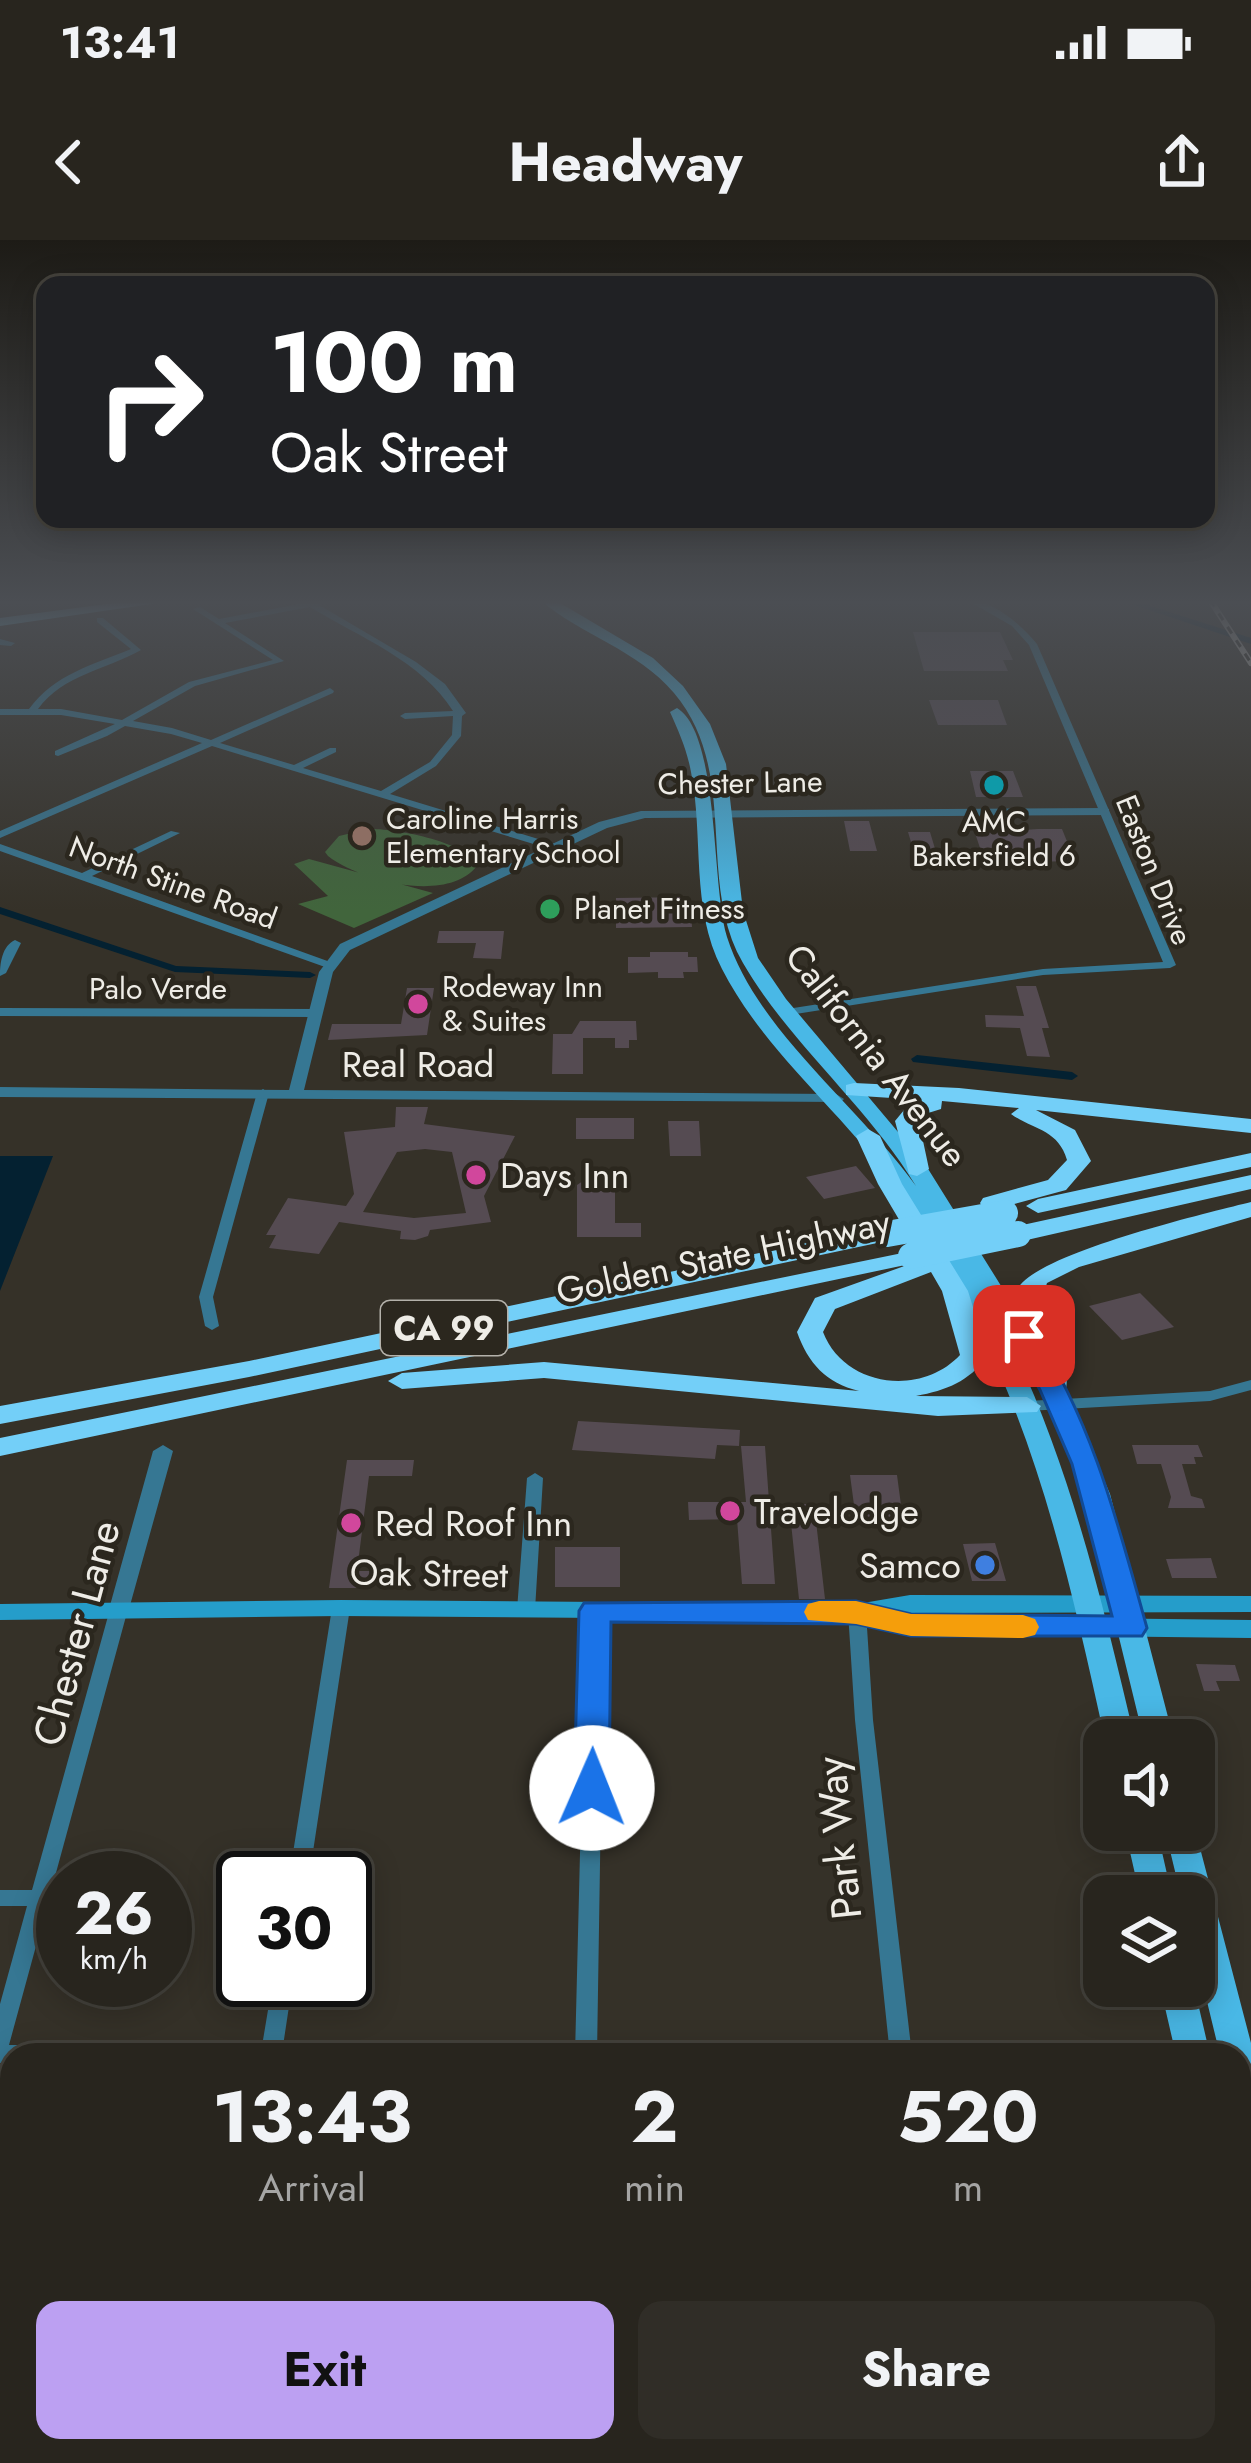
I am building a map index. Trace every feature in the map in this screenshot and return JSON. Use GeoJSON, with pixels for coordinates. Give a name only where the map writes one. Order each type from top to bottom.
{"type":"FeatureCollection","features":[{"type":"Feature","properties":{"kind":"highway"},"geometry":{"type":"LineString","coordinates":[[851,1097],[959,1095],[1251,1126]]}},
{"type":"Feature","properties":{"kind":"highway"},"geometry":{"type":"LineString","coordinates":[[851,1097],[1036,1116],[1061,1129],[1075,1144],[1078,1161],[1067,1179],[1045,1190],[1009,1223],[917,1262],[824,1304],[810,1332],[822,1360],[848,1377],[882,1387],[927,1386],[965,1369],[974,1356],[955,1291],[890,1184],[868,1136]]}},
{"type":"Feature","properties":{"kind":"highway"},"geometry":{"type":"LineString","coordinates":[[917,1169],[907,1121],[917,1109],[933,1104]]}},
{"type":"Feature","properties":{"kind":"highway","name":"Golden State Highway"},"geometry":{"type":"LineString","coordinates":[[0,1415],[226,1373],[887,1234],[1009,1223],[1251,1160]]}},
{"type":"Feature","properties":{"kind":"highway"},"geometry":{"type":"LineString","coordinates":[[1009,1223],[1093,1218],[1251,1183]]}},
{"type":"Feature","properties":{"kind":"highway"},"geometry":{"type":"LineString","coordinates":[[1057,1396],[1052,1362],[1027,1305],[1028,1292],[1043,1273],[1251,1209]]}},
{"type":"Feature","properties":{"kind":"highway","name":"Golden State Highway"},"geometry":{"type":"LineString","coordinates":[[0,1447],[917,1262]]}},
{"type":"Feature","properties":{"kind":"highway"},"geometry":{"type":"LineString","coordinates":[[178,1413],[513,1370],[575,1371],[938,1407],[1027,1406]]}},
{"type":"Feature","properties":{"kind":"main road","name":"California Avenue"},"geometry":{"type":"LineString","coordinates":[[671,704],[696,753],[714,811],[738,928],[755,968],[851,1097],[868,1136],[933,1226],[1013,1372],[1055,1480],[1115,1719]]}},
{"type":"Feature","properties":{"kind":"main road","name":"California Avenue"},"geometry":{"type":"LineString","coordinates":[[687,704],[715,753],[710,892],[730,967],[761,1013],[851,1097],[917,1169],[1057,1396],[1097,1494],[1154,1719]]}},
{"type":"Feature","properties":{"kind":"main road"},"geometry":{"type":"LineString","coordinates":[[676,710],[698,716]]}},
{"type":"Feature","properties":{"kind":"main road"},"geometry":{"type":"LineString","coordinates":[[710,892],[720,893],[727,922],[738,928]]}},
{"type":"Feature","properties":{"kind":"main road"},"geometry":{"type":"LineString","coordinates":[[718,935],[728,939],[743,963],[755,968]]}},
{"type":"Feature","properties":{"kind":"main road"},"geometry":{"type":"LineString","coordinates":[[730,967],[747,977],[771,1009],[787,1012]]}},
{"type":"Feature","properties":{"kind":"main road"},"geometry":{"type":"LineString","coordinates":[[955,1291],[992,1353],[1013,1372]]}},
{"type":"Feature","properties":{"kind":"main road","name":"Oak Street"},"geometry":{"type":"LineString","coordinates":[[0,1612],[341,1608],[856,1612],[911,1625],[1251,1604]]}},
{"type":"Feature","properties":{"kind":"main road","name":"Oak Street"},"geometry":{"type":"LineString","coordinates":[[1128,1615],[1251,1629]]}},
{"type":"Feature","properties":{"kind":"main road"},"geometry":{"type":"LineString","coordinates":[[1186,1851],[1234,2043]]}},
{"type":"Feature","properties":{"kind":"main road"},"geometry":{"type":"LineString","coordinates":[[1182,2007],[1189,2043]]}},
{"type":"Feature","properties":{"kind":"street"},"geometry":{"type":"LineString","coordinates":[[32,711],[37,704]]}},
{"type":"Feature","properties":{"kind":"street"},"geometry":{"type":"LineString","coordinates":[[58,753],[158,704]]}},
{"type":"Feature","properties":{"kind":"street"},"geometry":{"type":"LineString","coordinates":[[0,835],[301,704]]}},
{"type":"Feature","properties":{"kind":"street"},"geometry":{"type":"LineString","coordinates":[[382,795],[422,774],[450,751],[459,735],[461,713],[454,704]]}},
{"type":"Feature","properties":{"kind":"street","name":"Easton Drive"},"geometry":{"type":"LineString","coordinates":[[787,1012],[1043,972],[1170,965],[1059,704]]}},
{"type":"Feature","properties":{"kind":"street"},"geometry":{"type":"LineString","coordinates":[[0,712],[126,721],[554,848]]}},
{"type":"Feature","properties":{"kind":"street"},"geometry":{"type":"LineString","coordinates":[[405,716],[461,713]]}},
{"type":"Feature","properties":{"kind":"street"},"geometry":{"type":"LineString","coordinates":[[295,768],[334,750]]}},
{"type":"Feature","properties":{"kind":"street","name":"Chester Lane"},"geometry":{"type":"LineString","coordinates":[[329,965],[345,947],[370,932],[629,817],[714,811],[1105,812]]}},
{"type":"Feature","properties":{"kind":"street"},"geometry":{"type":"LineString","coordinates":[[82,877],[176,833]]}},
{"type":"Feature","properties":{"kind":"street","name":"North Stine Road"},"geometry":{"type":"LineString","coordinates":[[0,847],[329,965]]}},
{"type":"Feature","properties":{"kind":"street"},"geometry":{"type":"LineString","coordinates":[[0,973],[15,943]]}},
{"type":"Feature","properties":{"kind":"street"},"geometry":{"type":"LineString","coordinates":[[296,1093],[329,965]]}},
{"type":"Feature","properties":{"kind":"street","name":"Palo Verde"},"geometry":{"type":"LineString","coordinates":[[0,1012],[315,1013]]}},
{"type":"Feature","properties":{"kind":"street","name":"Real Road"},"geometry":{"type":"LineString","coordinates":[[0,1092],[851,1097]]}},
{"type":"Feature","properties":{"kind":"street"},"geometry":{"type":"LineString","coordinates":[[212,1325],[206,1297],[262,1093]]}},
{"type":"Feature","properties":{"kind":"street"},"geometry":{"type":"LineString","coordinates":[[1027,1406],[1057,1396],[1210,1396],[1251,1385]]}},
{"type":"Feature","properties":{"kind":"street","name":"Chester Lane"},"geometry":{"type":"LineString","coordinates":[[53,1851],[163,1451]]}},
{"type":"Feature","properties":{"kind":"street"},"geometry":{"type":"LineString","coordinates":[[526,1610],[535,1478]]}},
{"type":"Feature","properties":{"kind":"street"},"geometry":{"type":"LineString","coordinates":[[303,1851],[341,1608]]}},
{"type":"Feature","properties":{"kind":"street"},"geometry":{"type":"LineString","coordinates":[[586,2043],[595,1611]]}},
{"type":"Feature","properties":{"kind":"street","name":"Park Way"},"geometry":{"type":"LineString","coordinates":[[856,1612],[901,2043]]}},
{"type":"Feature","properties":{"kind":"street"},"geometry":{"type":"LineString","coordinates":[[0,1898],[36,1898]]}},
{"type":"Feature","properties":{"kind":"street","name":"Chester Lane"},"geometry":{"type":"LineString","coordinates":[[0,2042],[36,1912]]}},
{"type":"Feature","properties":{"kind":"street"},"geometry":{"type":"LineString","coordinates":[[273,2043],[279,2007]]}},
{"type":"Feature","properties":{"kind":"green space"},"geometry":{"type":"Polygon","coordinates":[[[369,829],[446,843],[471,857],[477,866],[446,884],[403,885],[342,865],[325,852],[339,836],[369,829]]]}},
{"type":"Feature","properties":{"kind":"green space"},"geometry":{"type":"Polygon","coordinates":[[[309,859],[433,893],[354,928],[298,904],[328,896],[294,864],[309,859]]]}},
{"type":"Feature","properties":{"kind":"water"},"geometry":{"type":"Polygon","coordinates":[[[0,1156],[53,1156],[0,1291],[0,1156]]]}},
{"type":"Feature","properties":{"kind":"building"},"geometry":{"type":"Polygon","coordinates":[[[930,704],[999,704],[1007,725],[938,725],[930,704]]]}},
{"type":"Feature","properties":{"kind":"building","name":"AMC Bakersfield 6"},"geometry":{"type":"Polygon","coordinates":[[[970,771],[1013,771],[1023,797],[976,797],[970,771]]]}},
{"type":"Feature","properties":{"kind":"building"},"geometry":{"type":"Polygon","coordinates":[[[844,821],[869,821],[877,851],[850,851],[844,821]]]}},
{"type":"Feature","properties":{"kind":"building"},"geometry":{"type":"Polygon","coordinates":[[[1062,829],[1075,861],[985,863],[975,833],[1062,829]]]}},
{"type":"Feature","properties":{"kind":"building"},"geometry":{"type":"Polygon","coordinates":[[[908,832],[930,832],[939,862],[917,862],[908,832]]]}},
{"type":"Feature","properties":{"kind":"building"},"geometry":{"type":"Polygon","coordinates":[[[690,897],[692,927],[616,928],[616,898],[690,897]]]}},
{"type":"Feature","properties":{"kind":"building"},"geometry":{"type":"Polygon","coordinates":[[[439,931],[504,931],[501,959],[473,958],[476,943],[437,943],[439,931]]]}},
{"type":"Feature","properties":{"kind":"building"},"geometry":{"type":"Polygon","coordinates":[[[650,952],[688,952],[688,957],[697,957],[698,972],[683,972],[684,978],[658,978],[658,972],[628,973],[628,957],[650,957],[650,952]]]}},
{"type":"Feature","properties":{"kind":"building"},"geometry":{"type":"Polygon","coordinates":[[[1016,986],[1036,986],[1049,1028],[1042,1028],[1050,1057],[1027,1056],[1020,1028],[986,1027],[985,1015],[1024,1016],[1016,986]]]}},
{"type":"Feature","properties":{"kind":"building","name":"Rodeway Inn & Suites"},"geometry":{"type":"Polygon","coordinates":[[[407,988],[434,988],[427,1035],[328,1040],[332,1024],[401,1024],[407,988]]]}},
{"type":"Feature","properties":{"kind":"building"},"geometry":{"type":"Polygon","coordinates":[[[580,1021],[636,1021],[637,1040],[629,1040],[629,1048],[615,1048],[615,1038],[583,1038],[583,1074],[552,1074],[553,1034],[572,1034],[580,1021]]]}},
{"type":"Feature","properties":{"kind":"building","name":"Days Inn"},"geometry":{"type":"Polygon","coordinates":[[[396,1107],[428,1107],[424,1124],[515,1136],[484,1196],[491,1222],[430,1230],[428,1236],[415,1240],[400,1239],[401,1231],[339,1222],[319,1254],[269,1248],[276,1235],[266,1235],[288,1198],[346,1206],[354,1194],[344,1132],[395,1127],[396,1107]],[[397,1152],[363,1212],[414,1218],[466,1213],[452,1152],[397,1152]]]}},
{"type":"Feature","properties":{"kind":"building"},"geometry":{"type":"Polygon","coordinates":[[[576,1118],[634,1118],[634,1139],[576,1139],[576,1118]]]}},
{"type":"Feature","properties":{"kind":"building"},"geometry":{"type":"Polygon","coordinates":[[[668,1121],[699,1121],[701,1156],[670,1156],[668,1121]]]}},
{"type":"Feature","properties":{"kind":"building"},"geometry":{"type":"Polygon","coordinates":[[[856,1166],[875,1188],[824,1199],[806,1177],[856,1166]]]}},
{"type":"Feature","properties":{"kind":"building"},"geometry":{"type":"Polygon","coordinates":[[[583,1181],[615,1184],[615,1223],[641,1223],[641,1237],[577,1237],[577,1185],[583,1181]]]}},
{"type":"Feature","properties":{"kind":"building"},"geometry":{"type":"Polygon","coordinates":[[[1140,1293],[1174,1327],[1122,1340],[1089,1306],[1140,1293]]]}},
{"type":"Feature","properties":{"kind":"building"},"geometry":{"type":"Polygon","coordinates":[[[578,1421],[740,1430],[739,1446],[717,1445],[715,1459],[572,1450],[578,1421]]]}},
{"type":"Feature","properties":{"kind":"building"},"geometry":{"type":"Polygon","coordinates":[[[1132,1445],[1198,1445],[1203,1457],[1194,1457],[1196,1464],[1182,1464],[1191,1496],[1202,1499],[1205,1508],[1168,1508],[1171,1497],[1161,1464],[1137,1464],[1132,1445]]]}},
{"type":"Feature","properties":{"kind":"building"},"geometry":{"type":"Polygon","coordinates":[[[741,1446],[765,1446],[775,1584],[742,1584],[737,1519],[689,1520],[688,1502],[746,1502],[741,1446]]]}},
{"type":"Feature","properties":{"kind":"building","name":"Red Roof Inn"},"geometry":{"type":"Polygon","coordinates":[[[347,1460],[414,1460],[412,1476],[369,1476],[357,1571],[371,1571],[369,1588],[329,1588],[347,1460]]]}},
{"type":"Feature","properties":{"kind":"building"},"geometry":{"type":"Polygon","coordinates":[[[850,1475],[897,1475],[903,1520],[856,1520],[850,1475]]]}},
{"type":"Feature","properties":{"kind":"building"},"geometry":{"type":"Polygon","coordinates":[[[789,1504],[814,1504],[825,1599],[799,1599],[789,1504]]]}},
{"type":"Feature","properties":{"kind":"building","name":"Samco"},"geometry":{"type":"Polygon","coordinates":[[[995,1543],[1006,1581],[972,1581],[963,1544],[995,1543]]]}},
{"type":"Feature","properties":{"kind":"building"},"geometry":{"type":"Polygon","coordinates":[[[555,1547],[620,1547],[620,1587],[555,1587],[555,1547]]]}},
{"type":"Feature","properties":{"kind":"building"},"geometry":{"type":"Polygon","coordinates":[[[1211,1558],[1217,1578],[1172,1578],[1166,1559],[1211,1558]]]}},
{"type":"Feature","properties":{"kind":"building"},"geometry":{"type":"Polygon","coordinates":[[[1196,1664],[1235,1665],[1240,1681],[1216,1681],[1220,1691],[1204,1691],[1196,1664]]]}},
{"type":"Feature","properties":{"kind":"waterway"},"geometry":{"type":"LineString","coordinates":[[0,910],[175,969],[310,975]]}},
{"type":"Feature","properties":{"kind":"waterway"},"geometry":{"type":"LineString","coordinates":[[917,1059],[1072,1076]]}},
{"type":"Feature","properties":{"kind":"slow traffic"},"geometry":{"type":"LineString","coordinates":[[819,1612],[856,1612],[911,1625],[1023,1627]]}},
{"type":"Feature","properties":{"kind":"place","name":"AMC Bakersfield 6"},"geometry":{"type":"Point","coordinates":[994,785]}},
{"type":"Feature","properties":{"kind":"place","name":"Caroline Harris Elementary School"},"geometry":{"type":"Point","coordinates":[362,836]}},
{"type":"Feature","properties":{"kind":"place","name":"Planet Fitness"},"geometry":{"type":"Point","coordinates":[550,909]}},
{"type":"Feature","properties":{"kind":"place","name":"Rodeway Inn & Suites"},"geometry":{"type":"Point","coordinates":[418,1004]}},
{"type":"Feature","properties":{"kind":"place","name":"Days Inn"},"geometry":{"type":"Point","coordinates":[476,1175]}},
{"type":"Feature","properties":{"kind":"place","name":"Travelodge"},"geometry":{"type":"Point","coordinates":[730,1511]}},
{"type":"Feature","properties":{"kind":"place","name":"Red Roof Inn"},"geometry":{"type":"Point","coordinates":[351,1523]}},
{"type":"Feature","properties":{"kind":"place","name":"Samco"},"geometry":{"type":"Point","coordinates":[985,1565]}},
{"type":"Feature","properties":{"kind":"route"},"geometry":{"type":"LineString","coordinates":[[592,1788],[595,1611],[856,1612],[911,1625],[1131,1628],[1087,1464],[1024,1336]]}}]}
